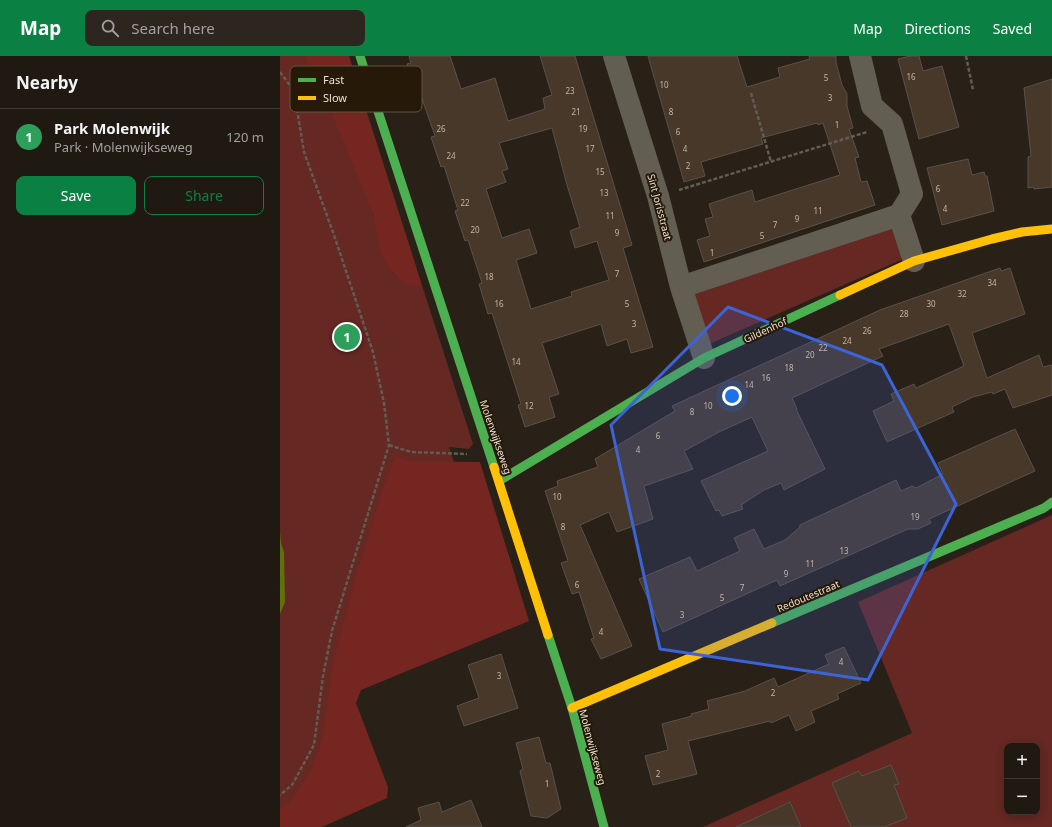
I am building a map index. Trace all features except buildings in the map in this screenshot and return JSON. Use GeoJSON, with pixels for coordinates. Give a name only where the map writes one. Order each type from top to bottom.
{"type":"FeatureCollection","features":[{"type":"Feature","properties":{"kind":"street","name":"Molenwijkseweg"},"geometry":{"type":"LineString","coordinates":[[360,56],[363,66]]}},
{"type":"Feature","properties":{"kind":"street","name":"Sint Jorisstraat"},"geometry":{"type":"LineString","coordinates":[[614,56],[658,196],[681,287],[704,358]]}},
{"type":"Feature","properties":{"kind":"street"},"geometry":{"type":"LineString","coordinates":[[681,287],[899,216],[912,194],[892,124],[872,106],[860,56]]}},
{"type":"Feature","properties":{"kind":"street","name":"Molenwijkseweg"},"geometry":{"type":"LineString","coordinates":[[378,112],[572,708],[604,827]]}},
{"type":"Feature","properties":{"kind":"street"},"geometry":{"type":"LineString","coordinates":[[899,216],[914,261]]}},
{"type":"Feature","properties":{"kind":"street","name":"Gildenhof"},"geometry":{"type":"LineString","coordinates":[[499,481],[704,358],[914,261],[1022,232],[1052,229]]}},
{"type":"Feature","properties":{"kind":"street","name":"Redoutestraat"},"geometry":{"type":"LineString","coordinates":[[572,708],[1044,508],[1052,502]]}},
{"type":"Feature","properties":{"kind":"path"},"geometry":{"type":"LineString","coordinates":[[966,56],[973,90]]}},
{"type":"Feature","properties":{"kind":"path"},"geometry":{"type":"LineString","coordinates":[[280,72],[290,86]]}},
{"type":"Feature","properties":{"kind":"path"},"geometry":{"type":"LineString","coordinates":[[751,93],[771,162]]}},
{"type":"Feature","properties":{"kind":"path"},"geometry":{"type":"LineString","coordinates":[[280,795],[292,785],[314,745],[323,676],[332,631],[389,445],[384,403],[373,352],[334,235],[304,152],[297,112]]}},
{"type":"Feature","properties":{"kind":"path"},"geometry":{"type":"LineString","coordinates":[[658,196],[892,124]]}},
{"type":"Feature","properties":{"kind":"path"},"geometry":{"type":"LineString","coordinates":[[389,445],[411,452],[453,454],[489,453]]}},
{"type":"Feature","properties":{"kind":"highlighted area"},"geometry":{"type":"Polygon","coordinates":[[[728,307],[882,365],[956,504],[868,680],[660,649],[611,425],[728,307]]]}},
{"type":"Feature","properties":{"kind":"shaded area"},"geometry":{"type":"Polygon","coordinates":[[[280,56],[321,56],[324,66],[290,66],[290,112],[339,112],[392,272],[409,285],[422,285],[473,444],[469,449],[449,447],[505,618],[351,683],[345,721],[280,827],[280,56]]]}},
{"type":"Feature","properties":{"kind":"shaded area"},"geometry":{"type":"Polygon","coordinates":[[[305,56],[349,56],[352,66],[310,66],[305,56]]]}},
{"type":"Feature","properties":{"kind":"shaded area"},"geometry":{"type":"Polygon","coordinates":[[[330,112],[367,112],[422,285],[409,285],[403,282],[390,270],[380,250],[373,214],[330,112]]]}},
{"type":"Feature","properties":{"kind":"shaded area"},"geometry":{"type":"Polygon","coordinates":[[[896,221],[908,257],[709,344],[694,313],[694,290],[896,221]]]}},
{"type":"Feature","properties":{"kind":"shaded area"},"geometry":{"type":"Polygon","coordinates":[[[395,457],[409,461],[480,462],[529,621],[361,690],[356,703],[388,787],[387,798],[322,827],[280,827],[280,810],[292,800],[312,769],[323,735],[333,664],[354,582],[382,492],[395,457]]]}},
{"type":"Feature","properties":{"kind":"shaded area"},"geometry":{"type":"Polygon","coordinates":[[[1052,515],[1052,827],[703,827],[912,733],[858,602],[1052,515]]]}},
{"type":"Feature","properties":{"kind":"shaded area"},"geometry":{"type":"Polygon","coordinates":[[[280,532],[284,552],[285,602],[280,614],[280,532]]]}},
{"type":"Feature","properties":{"kind":"traffic: fast"},"geometry":{"type":"LineString","coordinates":[[360,56],[363,66]]}},
{"type":"Feature","properties":{"kind":"traffic: fast"},"geometry":{"type":"LineString","coordinates":[[378,112],[494,467]]}},
{"type":"Feature","properties":{"kind":"traffic: fast"},"geometry":{"type":"LineString","coordinates":[[499,481],[704,358],[840,295]]}},
{"type":"Feature","properties":{"kind":"traffic: fast"},"geometry":{"type":"LineString","coordinates":[[772,623],[1044,508],[1052,502]]}},
{"type":"Feature","properties":{"kind":"traffic: fast"},"geometry":{"type":"LineString","coordinates":[[548,635],[572,708],[604,827]]}},
{"type":"Feature","properties":{"kind":"traffic: slow"},"geometry":{"type":"LineString","coordinates":[[840,295],[914,261],[1022,232],[1052,229]]}},
{"type":"Feature","properties":{"kind":"traffic: slow"},"geometry":{"type":"LineString","coordinates":[[494,467],[548,635]]}},
{"type":"Feature","properties":{"kind":"traffic: slow"},"geometry":{"type":"LineString","coordinates":[[572,708],[772,623]]}},
{"type":"Feature","properties":{"kind":"place","name":"Park Molenwijk"},"geometry":{"type":"Point","coordinates":[347,337]}}]}
